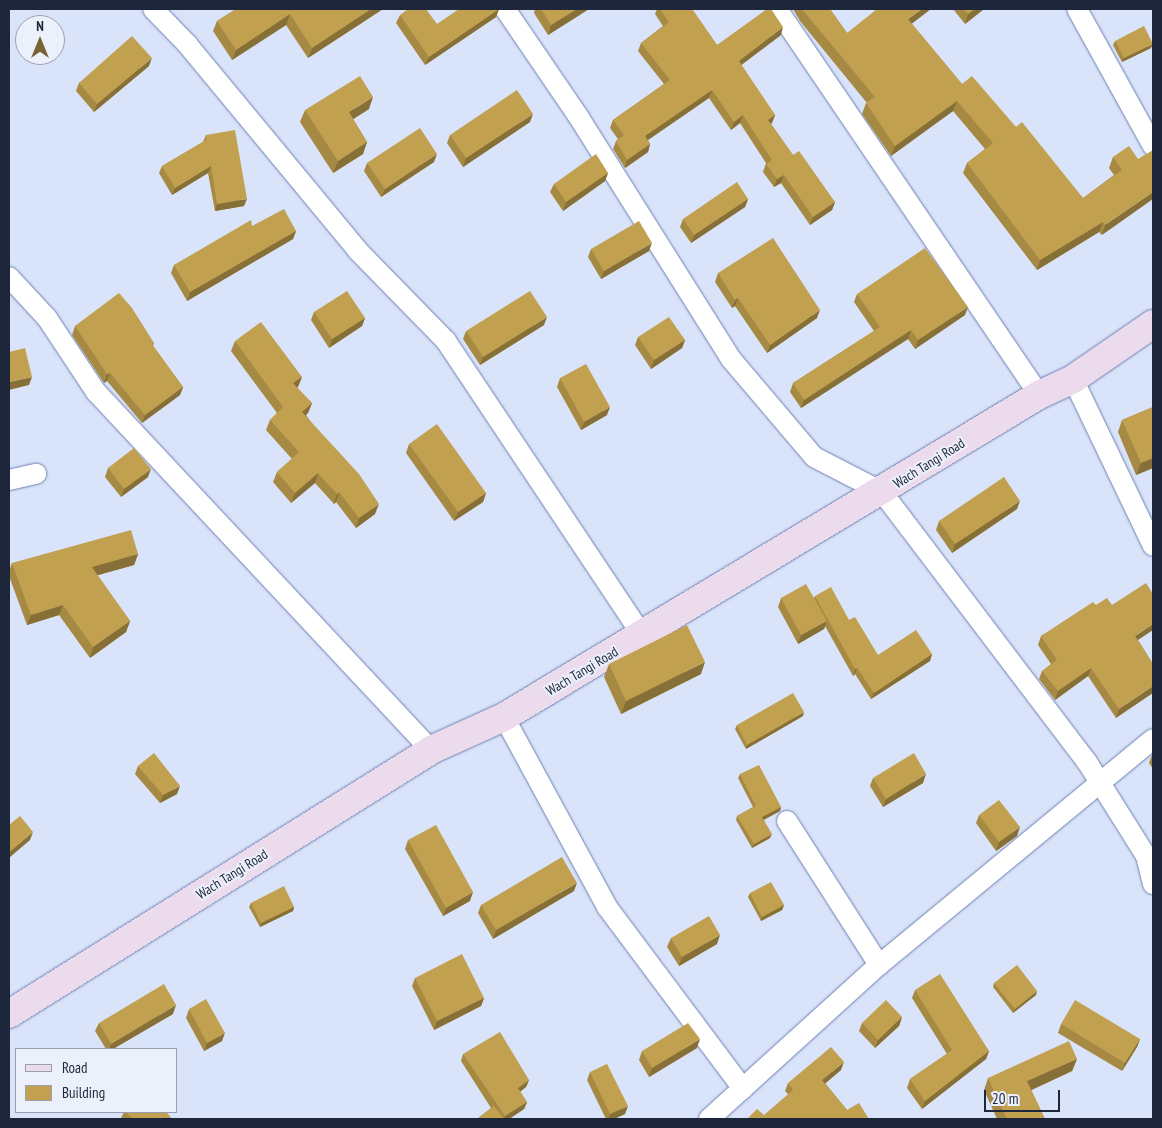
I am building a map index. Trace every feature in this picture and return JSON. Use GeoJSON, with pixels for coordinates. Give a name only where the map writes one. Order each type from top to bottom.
{"type":"FeatureCollection","features":[{"type":"Feature","properties":{"kind":"main road","name":"Wach Tangi Road"},"geometry":{"type":"LineString","coordinates":[[9,1014],[431,750],[504,717],[882,492],[1039,395],[1073,379],[1153,324]]}},
{"type":"Feature","properties":{"kind":"street"},"geometry":{"type":"LineString","coordinates":[[153,9],[212,73],[358,251],[446,341],[642,635]]}},
{"type":"Feature","properties":{"kind":"street"},"geometry":{"type":"LineString","coordinates":[[505,9],[578,116],[731,359],[814,457],[882,492],[1102,785],[1146,856],[1153,884]]}},
{"type":"Feature","properties":{"kind":"street"},"geometry":{"type":"LineString","coordinates":[[777,9],[1039,395]]}},
{"type":"Feature","properties":{"kind":"street"},"geometry":{"type":"LineString","coordinates":[[1077,9],[1153,146]]}},
{"type":"Feature","properties":{"kind":"street"},"geometry":{"type":"LineString","coordinates":[[9,277],[47,318],[96,392],[431,750]]}},
{"type":"Feature","properties":{"kind":"street"},"geometry":{"type":"LineString","coordinates":[[1073,379],[1153,546]]}},
{"type":"Feature","properties":{"kind":"street"},"geometry":{"type":"LineString","coordinates":[[9,480],[36,474]]}},
{"type":"Feature","properties":{"kind":"street"},"geometry":{"type":"LineString","coordinates":[[504,717],[607,908],[742,1089]]}},
{"type":"Feature","properties":{"kind":"street"},"geometry":{"type":"LineString","coordinates":[[709,1119],[879,965],[1102,785],[1153,739]]}},
{"type":"Feature","properties":{"kind":"street"},"geometry":{"type":"LineString","coordinates":[[787,822],[879,965]]}},
{"type":"Feature","properties":{"kind":"building"},"geometry":{"type":"Polygon","coordinates":[[[236,9],[371,9],[312,48],[290,14],[236,50],[217,21],[236,9]]]}},
{"type":"Feature","properties":{"kind":"building"},"geometry":{"type":"Polygon","coordinates":[[[408,9],[426,9],[437,24],[459,9],[499,9],[429,57],[400,15],[408,9]]]}},
{"type":"Feature","properties":{"kind":"building"},"geometry":{"type":"Polygon","coordinates":[[[541,9],[577,9],[551,25],[541,9]]]}},
{"type":"Feature","properties":{"kind":"building"},"geometry":{"type":"Polygon","coordinates":[[[660,9],[692,9],[717,45],[767,9],[771,9],[783,27],[739,61],[775,115],[768,120],[793,155],[799,151],[835,202],[813,217],[784,175],[777,179],[766,164],[772,160],[743,115],[734,122],[712,90],[645,136],[650,144],[627,160],[616,141],[624,135],[613,120],[670,80],[641,43],[669,22],[660,9]]]}},
{"type":"Feature","properties":{"kind":"building"},"geometry":{"type":"Polygon","coordinates":[[[802,9],[830,9],[847,33],[877,9],[922,9],[908,19],[962,84],[972,76],[1016,127],[1022,122],[1083,198],[1122,170],[1113,157],[1129,146],[1138,159],[1153,150],[1153,192],[1105,225],[1103,222],[1040,260],[967,163],[993,143],[957,101],[895,146],[866,103],[875,97],[802,9]]]}},
{"type":"Feature","properties":{"kind":"building"},"geometry":{"type":"Polygon","coordinates":[[[964,9],[975,9],[968,14],[964,9]]]}},
{"type":"Feature","properties":{"kind":"building"},"geometry":{"type":"Polygon","coordinates":[[[1144,26],[1153,44],[1124,58],[1115,41],[1144,26]]]}},
{"type":"Feature","properties":{"kind":"building"},"geometry":{"type":"Polygon","coordinates":[[[132,36],[152,58],[97,104],[79,83],[132,36]]]}},
{"type":"Feature","properties":{"kind":"building"},"geometry":{"type":"Polygon","coordinates":[[[360,76],[373,97],[349,112],[367,142],[338,161],[305,110],[360,76]]]}},
{"type":"Feature","properties":{"kind":"building"},"geometry":{"type":"Polygon","coordinates":[[[517,90],[533,114],[466,158],[450,135],[517,90]]]}},
{"type":"Feature","properties":{"kind":"building"},"geometry":{"type":"Polygon","coordinates":[[[420,128],[437,154],[385,189],[367,163],[420,128]]]}},
{"type":"Feature","properties":{"kind":"building"},"geometry":{"type":"Polygon","coordinates":[[[235,130],[247,199],[217,204],[211,166],[175,188],[162,166],[206,140],[206,135],[235,130]]]}},
{"type":"Feature","properties":{"kind":"building"},"geometry":{"type":"Polygon","coordinates":[[[596,154],[608,173],[566,202],[554,184],[596,154]]]}},
{"type":"Feature","properties":{"kind":"building"},"geometry":{"type":"Polygon","coordinates":[[[737,182],[748,199],[694,235],[683,219],[737,182]]]}},
{"type":"Feature","properties":{"kind":"building"},"geometry":{"type":"Polygon","coordinates":[[[284,209],[296,231],[190,292],[174,265],[251,220],[252,226],[284,209]]]}},
{"type":"Feature","properties":{"kind":"building"},"geometry":{"type":"Polygon","coordinates":[[[639,221],[652,243],[604,271],[591,249],[639,221]]]}},
{"type":"Feature","properties":{"kind":"building"},"geometry":{"type":"Polygon","coordinates":[[[773,238],[820,310],[770,345],[738,298],[735,300],[718,273],[773,238]]]}},
{"type":"Feature","properties":{"kind":"building"},"geometry":{"type":"Polygon","coordinates":[[[925,248],[968,307],[918,340],[911,330],[804,400],[793,383],[880,327],[857,294],[925,248]]]}},
{"type":"Feature","properties":{"kind":"building"},"geometry":{"type":"Polygon","coordinates":[[[347,291],[365,318],[332,339],[314,312],[347,291]]]}},
{"type":"Feature","properties":{"kind":"building"},"geometry":{"type":"Polygon","coordinates":[[[530,291],[547,317],[483,357],[466,331],[530,291]]]}},
{"type":"Feature","properties":{"kind":"building"},"geometry":{"type":"Polygon","coordinates":[[[119,293],[132,308],[154,343],[152,344],[183,387],[145,415],[110,373],[107,374],[75,326],[119,293]]]}},
{"type":"Feature","properties":{"kind":"building"},"geometry":{"type":"Polygon","coordinates":[[[669,317],[685,340],[654,360],[638,337],[669,317]]]}},
{"type":"Feature","properties":{"kind":"building"},"geometry":{"type":"Polygon","coordinates":[[[261,322],[302,377],[293,383],[312,403],[302,412],[359,474],[379,504],[359,518],[339,492],[337,494],[318,473],[295,493],[277,472],[299,452],[270,420],[283,407],[235,341],[261,322]]]}},
{"type":"Feature","properties":{"kind":"building"},"geometry":{"type":"Polygon","coordinates":[[[25,348],[32,377],[9,382],[9,352],[25,348]]]}},
{"type":"Feature","properties":{"kind":"building"},"geometry":{"type":"Polygon","coordinates":[[[586,364],[610,407],[584,422],[560,378],[586,364]]]}},
{"type":"Feature","properties":{"kind":"building"},"geometry":{"type":"Polygon","coordinates":[[[1153,407],[1153,458],[1141,463],[1122,420],[1153,407]]]}},
{"type":"Feature","properties":{"kind":"building"},"geometry":{"type":"Polygon","coordinates":[[[437,424],[486,493],[458,512],[409,444],[437,424]]]}},
{"type":"Feature","properties":{"kind":"building"},"geometry":{"type":"Polygon","coordinates":[[[134,448],[151,469],[124,489],[108,468],[134,448]]]}},
{"type":"Feature","properties":{"kind":"building"},"geometry":{"type":"Polygon","coordinates":[[[1004,477],[1020,501],[955,544],[939,521],[1004,477]]]}},
{"type":"Feature","properties":{"kind":"building"},"geometry":{"type":"Polygon","coordinates":[[[131,530],[138,554],[92,567],[130,621],[93,647],[63,605],[31,615],[12,563],[131,530]]]}},
{"type":"Feature","properties":{"kind":"building"},"geometry":{"type":"Polygon","coordinates":[[[1146,583],[1153,594],[1153,624],[1135,636],[1153,664],[1153,686],[1119,709],[1091,668],[1058,691],[1042,671],[1057,660],[1041,636],[1093,602],[1096,605],[1107,598],[1112,605],[1146,583]]]}},
{"type":"Feature","properties":{"kind":"building"},"geometry":{"type":"Polygon","coordinates":[[[806,584],[827,621],[801,635],[781,598],[806,584]]]}},
{"type":"Feature","properties":{"kind":"building"},"geometry":{"type":"Polygon","coordinates":[[[831,587],[849,620],[855,617],[878,655],[916,630],[932,654],[874,693],[857,668],[855,669],[815,596],[831,587]]]}},
{"type":"Feature","properties":{"kind":"building"},"geometry":{"type":"Polygon","coordinates":[[[687,625],[705,662],[626,701],[609,664],[687,625]]]}},
{"type":"Feature","properties":{"kind":"building"},"geometry":{"type":"Polygon","coordinates":[[[793,693],[804,712],[747,745],[737,725],[793,693]]]}},
{"type":"Feature","properties":{"kind":"building"},"geometry":{"type":"Polygon","coordinates":[[[154,753],[180,786],[163,795],[138,766],[154,753]]]}},
{"type":"Feature","properties":{"kind":"building"},"geometry":{"type":"Polygon","coordinates":[[[914,753],[926,774],[886,799],[873,778],[914,753]]]}},
{"type":"Feature","properties":{"kind":"building"},"geometry":{"type":"Polygon","coordinates":[[[759,765],[781,807],[762,817],[772,834],[754,844],[737,816],[756,806],[740,774],[759,765]]]}},
{"type":"Feature","properties":{"kind":"building"},"geometry":{"type":"Polygon","coordinates":[[[999,800],[1020,827],[999,842],[979,815],[999,800]]]}},
{"type":"Feature","properties":{"kind":"building"},"geometry":{"type":"Polygon","coordinates":[[[20,816],[33,832],[9,852],[9,825],[20,816]]]}},
{"type":"Feature","properties":{"kind":"building"},"geometry":{"type":"Polygon","coordinates":[[[436,825],[473,892],[446,908],[408,840],[436,825]]]}},
{"type":"Feature","properties":{"kind":"building"},"geometry":{"type":"Polygon","coordinates":[[[562,857],[577,883],[496,930],[481,905],[562,857]]]}},
{"type":"Feature","properties":{"kind":"building"},"geometry":{"type":"Polygon","coordinates":[[[771,882],[784,905],[762,917],[750,893],[771,882]]]}},
{"type":"Feature","properties":{"kind":"building"},"geometry":{"type":"Polygon","coordinates":[[[284,886],[294,907],[261,923],[251,903],[284,886]]]}},
{"type":"Feature","properties":{"kind":"building"},"geometry":{"type":"Polygon","coordinates":[[[709,916],[720,935],[682,957],[671,938],[709,916]]]}},
{"type":"Feature","properties":{"kind":"building"},"geometry":{"type":"Polygon","coordinates":[[[462,954],[484,998],[437,1021],[415,978],[462,954]]]}},
{"type":"Feature","properties":{"kind":"building"},"geometry":{"type":"Polygon","coordinates":[[[1017,965],[1037,991],[1015,1009],[994,983],[1017,965]]]}},
{"type":"Feature","properties":{"kind":"building"},"geometry":{"type":"Polygon","coordinates":[[[940,974],[989,1051],[925,1101],[910,1079],[952,1050],[915,990],[940,974]]]}},
{"type":"Feature","properties":{"kind":"building"},"geometry":{"type":"Polygon","coordinates":[[[164,984],[176,1005],[111,1044],[99,1023],[164,984]]]}},
{"type":"Feature","properties":{"kind":"building"},"geometry":{"type":"Polygon","coordinates":[[[206,999],[225,1033],[207,1043],[189,1009],[206,999]]]}},
{"type":"Feature","properties":{"kind":"building"},"geometry":{"type":"Polygon","coordinates":[[[886,1000],[902,1017],[878,1040],[862,1023],[886,1000]]]}},
{"type":"Feature","properties":{"kind":"building"},"geometry":{"type":"Polygon","coordinates":[[[1075,1000],[1140,1039],[1125,1063],[1061,1024],[1075,1000]]]}},
{"type":"Feature","properties":{"kind":"building"},"geometry":{"type":"Polygon","coordinates":[[[688,1023],[700,1039],[652,1068],[642,1051],[688,1023]]]}},
{"type":"Feature","properties":{"kind":"building"},"geometry":{"type":"Polygon","coordinates":[[[500,1032],[529,1080],[518,1088],[527,1102],[505,1116],[463,1054],[500,1032]]]}},
{"type":"Feature","properties":{"kind":"building"},"geometry":{"type":"Polygon","coordinates":[[[1069,1041],[1077,1059],[1027,1081],[1045,1119],[1007,1119],[988,1078],[1069,1041]]]}},
{"type":"Feature","properties":{"kind":"building"},"geometry":{"type":"Polygon","coordinates":[[[831,1047],[844,1062],[822,1080],[847,1110],[859,1103],[869,1119],[747,1119],[757,1109],[764,1115],[793,1090],[788,1083],[831,1047]]]}},
{"type":"Feature","properties":{"kind":"building"},"geometry":{"type":"Polygon","coordinates":[[[607,1064],[628,1106],[610,1114],[590,1072],[607,1064]]]}},
{"type":"Feature","properties":{"kind":"building"},"geometry":{"type":"Polygon","coordinates":[[[494,1106],[504,1119],[477,1119],[494,1106]]]}},
{"type":"Feature","properties":{"kind":"building"},"geometry":{"type":"Polygon","coordinates":[[[127,1113],[167,1113],[172,1119],[132,1119],[127,1113]]]}}]}
